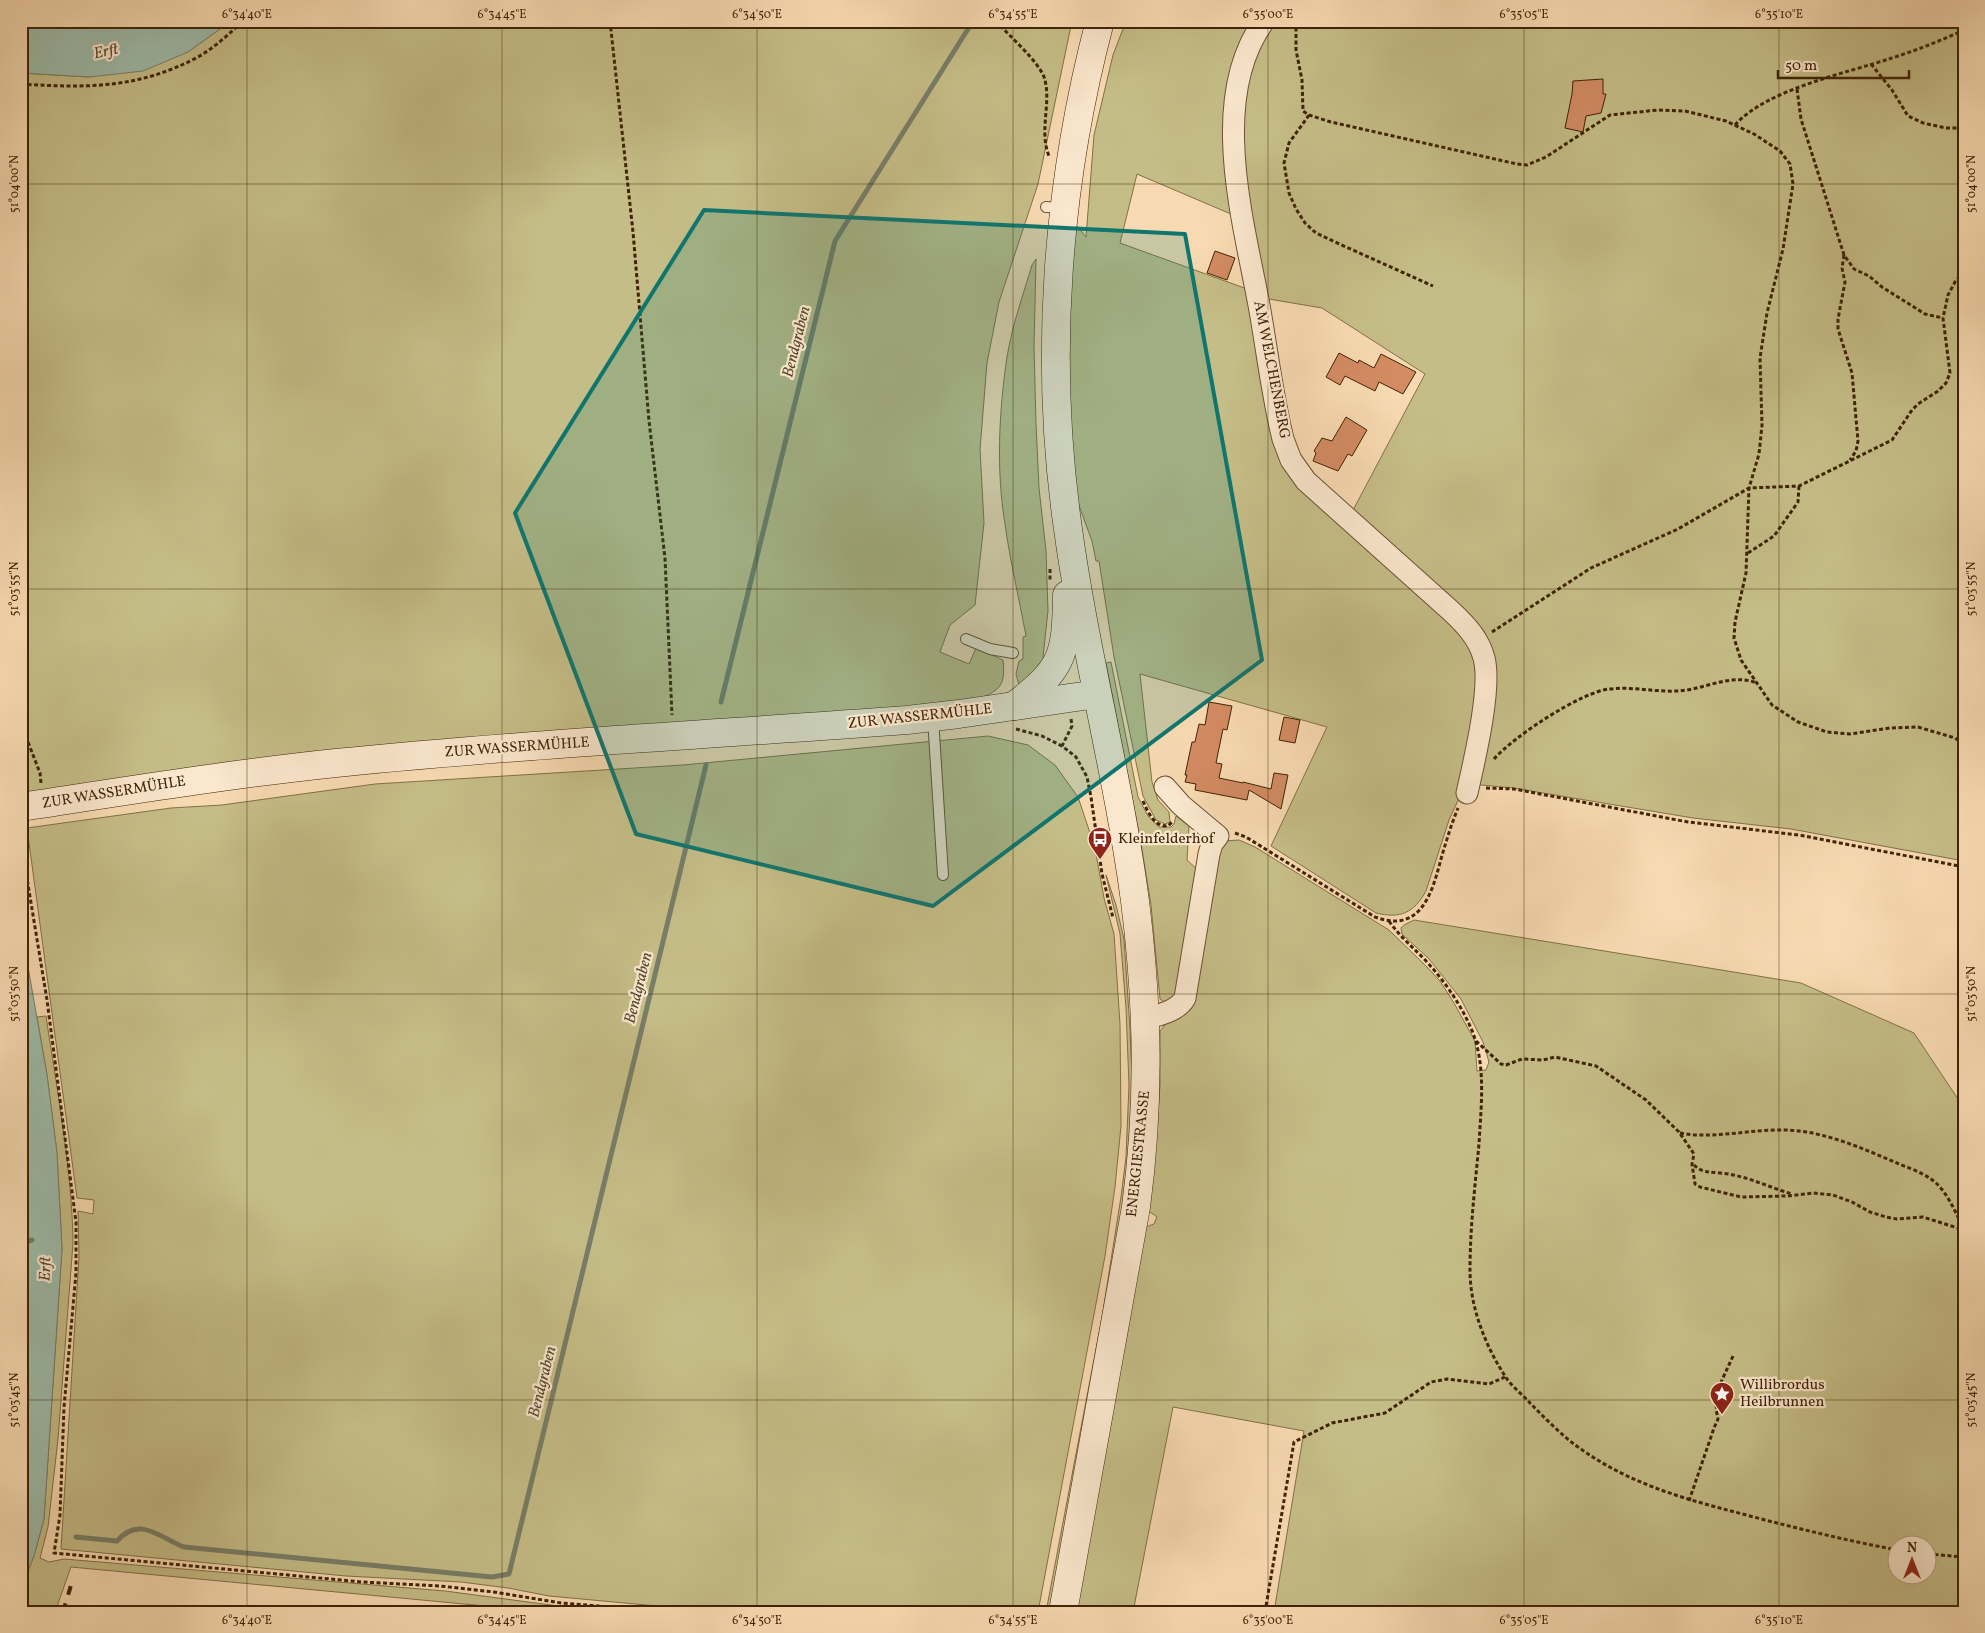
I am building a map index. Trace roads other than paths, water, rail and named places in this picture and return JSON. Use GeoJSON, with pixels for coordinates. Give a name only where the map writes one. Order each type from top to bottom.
{"type":"FeatureCollection","features":[{"type":"Feature","properties":{"kind":"main road"},"geometry":{"type":"LineString","coordinates":[[1014,706],[1044,681],[1054,670],[1062,654],[1066,618],[1067,524],[1058,438],[1056,386],[1057,295],[1055,207],[1072,148],[1091,54],[1100,21]]}},
{"type":"Feature","properties":{"kind":"main road"},"geometry":{"type":"LineString","coordinates":[[1091,54],[1108,21]]}},
{"type":"Feature","properties":{"kind":"main road","name":"ENERGIESTRASSE"},"geometry":{"type":"LineString","coordinates":[[1063,1612],[1139,1183],[1146,1103],[1146,1019],[1135,900],[1067,524]]}},
{"type":"Feature","properties":{"kind":"main road","name":"ZUR WASSERMÜHLE"},"geometry":{"type":"LineString","coordinates":[[33,805],[220,777],[326,764],[488,749],[933,717],[1097,694]]}},
{"type":"Feature","properties":{"kind":"street","name":"AM WELCHENBERG"},"geometry":{"type":"LineString","coordinates":[[1264,21],[1250,44],[1243,61],[1235,105],[1235,147],[1243,218],[1285,446],[1295,468],[1313,488],[1464,623],[1478,642],[1484,660],[1486,679],[1476,749],[1466,793]]}},
{"type":"Feature","properties":{"kind":"street"},"geometry":{"type":"LineString","coordinates":[[1146,1019],[1173,1009],[1182,1004],[1185,998],[1209,854],[1212,844],[1218,836],[1181,805],[1165,787]]}},
{"type":"Feature","properties":{"kind":"lane"},"geometry":{"type":"LineString","coordinates":[[966,639],[990,649],[1014,653]]}},
{"type":"Feature","properties":{"kind":"lane"},"geometry":{"type":"LineString","coordinates":[[933,717],[943,875]]}},
{"type":"Feature","properties":{"kind":"water","name":"Erft"},"geometry":{"type":"Polygon","coordinates":[[[131,21],[231,21],[188,52],[143,71],[89,77],[21,73],[21,22],[90,27],[131,21]]]}},
{"type":"Feature","properties":{"kind":"water","name":"Erft"},"geometry":{"type":"Polygon","coordinates":[[[21,906],[24,944],[47,1075],[57,1153],[62,1249],[44,1519],[34,1556],[21,1588],[21,1355],[27,1229],[21,1185],[21,906]]]}},
{"type":"Feature","properties":{"kind":"waterway","name":"Bendgraben"},"geometry":{"type":"LineString","coordinates":[[721,702],[835,241],[973,21]]}},
{"type":"Feature","properties":{"kind":"waterway","name":"Bendgraben"},"geometry":{"type":"LineString","coordinates":[[76,1537],[117,1541],[125,1533],[142,1529],[158,1534],[184,1547],[492,1577],[509,1574],[706,765]]}},
{"type":"Feature","properties":{"kind":"waterway"},"geometry":{"type":"LineString","coordinates":[[21,1243],[32,1240]]}},
{"type":"Feature","properties":{"kind":"railway"},"geometry":{"type":"LineString","coordinates":[[63,1612],[72,1582]]}},
{"type":"Feature","properties":{"kind":"place","name":"Kleinfelderhof"},"geometry":{"type":"Point","coordinates":[1100,860]}},
{"type":"Feature","properties":{"kind":"place","name":"Willibrordus Heilbrunnen"},"geometry":{"type":"Point","coordinates":[1722,1415]}}]}
